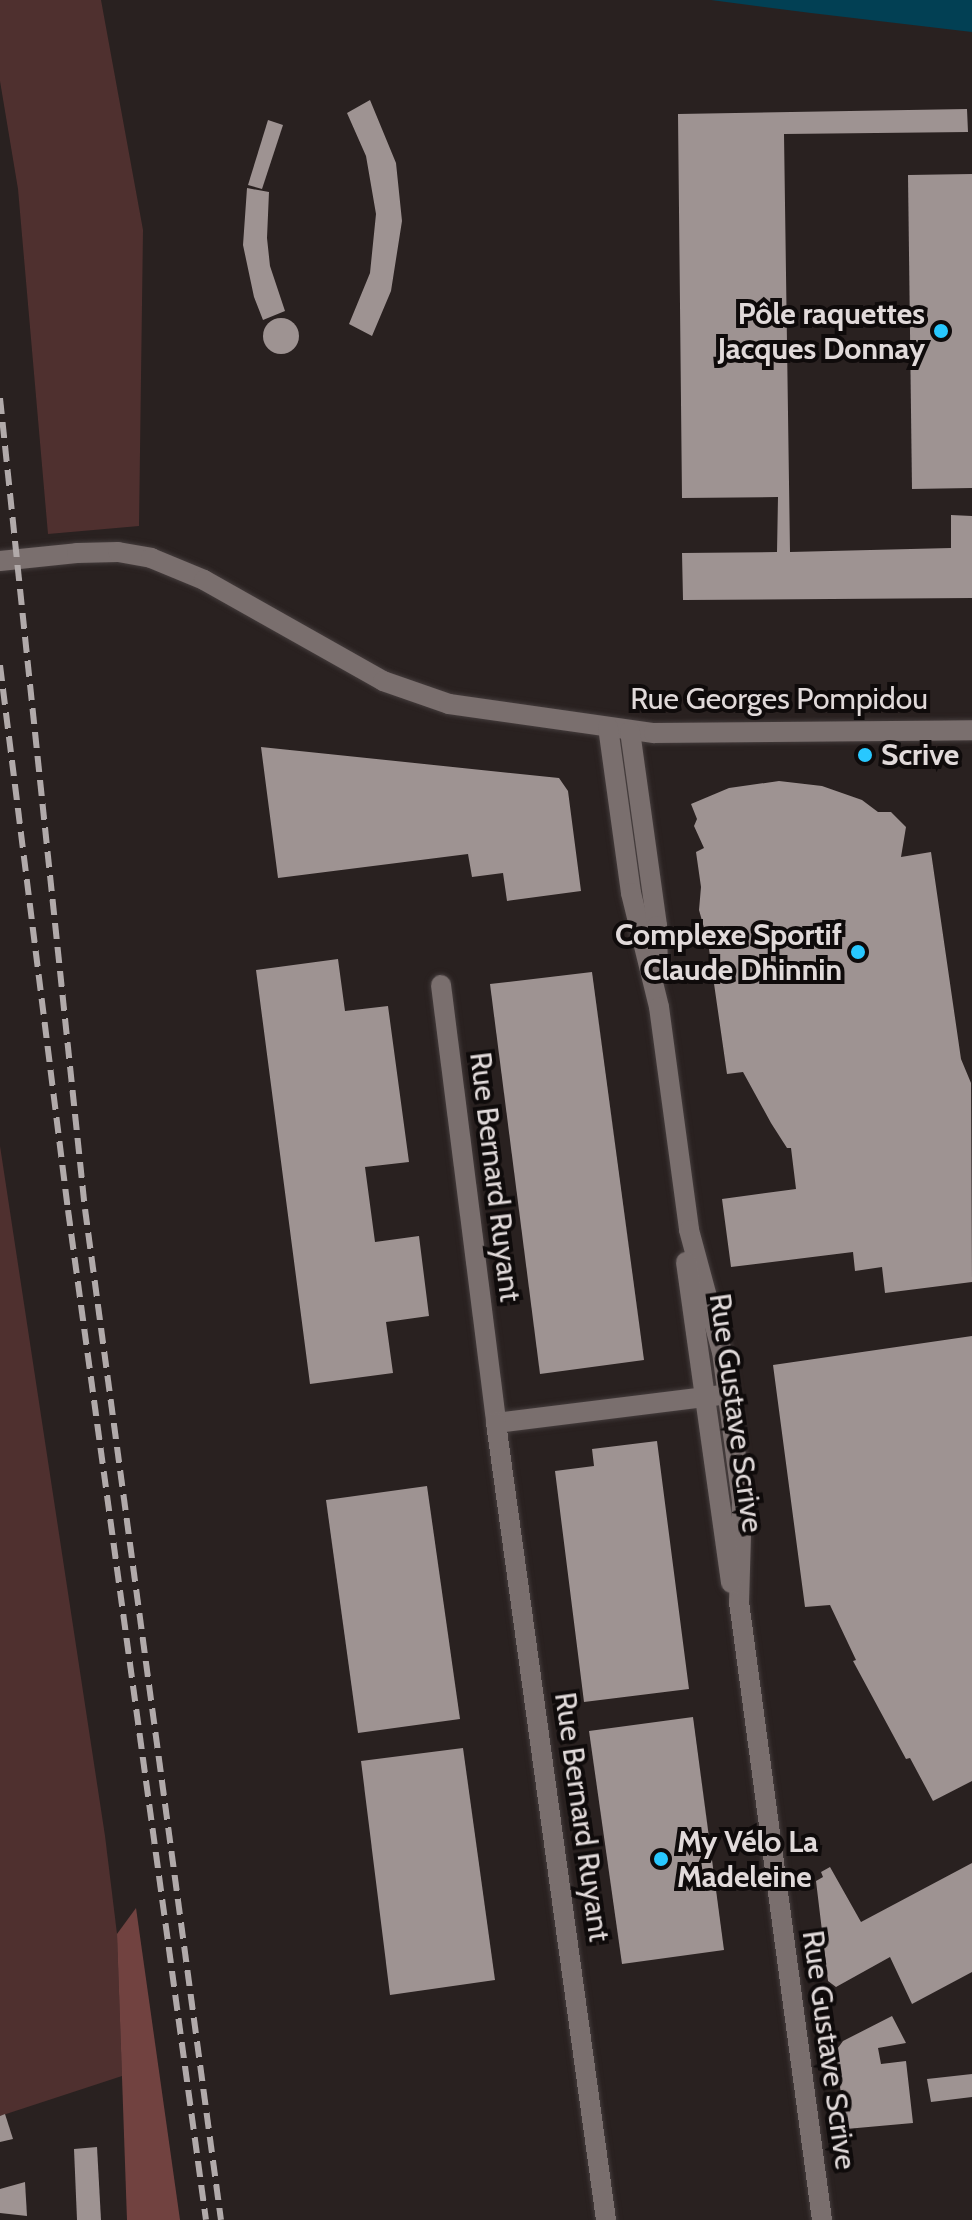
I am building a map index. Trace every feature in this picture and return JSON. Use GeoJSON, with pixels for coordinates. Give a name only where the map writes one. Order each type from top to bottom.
{"type":"FeatureCollection","features":[{"type":"Feature","properties":{"kind":"street","name":"Rue Georges Pompidou"},"geometry":{"type":"LineString","coordinates":[[0,561],[118,552],[151,558],[204,580],[350,664],[407,692],[449,704],[630,731],[972,730]]}},
{"type":"Feature","properties":{"kind":"street","name":"Rue Gustave Scrive"},"geometry":{"type":"LineString","coordinates":[[608,727],[631,893],[659,1007],[689,1230],[718,1335],[728,1394],[743,1518],[739,1602]]}},
{"type":"Feature","properties":{"kind":"street","name":"Rue Gustave Scrive"},"geometry":{"type":"LineString","coordinates":[[630,731],[657,926],[659,1007]]}},
{"type":"Feature","properties":{"kind":"street","name":"Rue Bernard Ruyant"},"geometry":{"type":"LineString","coordinates":[[441,985],[496,1423],[606,2220]]}},
{"type":"Feature","properties":{"kind":"street","name":"Rue Gustave Scrive"},"geometry":{"type":"LineString","coordinates":[[689,1230],[686,1263],[725,1558],[739,1602],[822,2220]]}},
{"type":"Feature","properties":{"kind":"street"},"geometry":{"type":"LineString","coordinates":[[496,1423],[728,1394]]}},
{"type":"Feature","properties":{"kind":"shaded area"},"geometry":{"type":"Polygon","coordinates":[[[0,0],[101,0],[143,230],[139,526],[48,534],[18,189],[0,81],[0,0]]]}},
{"type":"Feature","properties":{"kind":"shaded area"},"geometry":{"type":"Polygon","coordinates":[[[0,1146],[105,1836],[117,1934],[122,2076],[0,2116],[0,1146]]]}},
{"type":"Feature","properties":{"kind":"shaded area"},"geometry":{"type":"Polygon","coordinates":[[[136,1908],[180,2220],[127,2220],[117,1934],[136,1908]]]}},
{"type":"Feature","properties":{"kind":"water"},"geometry":{"type":"Polygon","coordinates":[[[711,0],[972,0],[972,32],[811,13],[711,0]]]}},
{"type":"Feature","properties":{"kind":"building"},"geometry":{"type":"Polygon","coordinates":[[[370,100],[396,163],[402,221],[391,291],[372,336],[349,324],[370,273],[376,214],[366,156],[347,113],[370,100]]]}},
{"type":"Feature","properties":{"kind":"building"},"geometry":{"type":"Polygon","coordinates":[[[967,109],[968,132],[784,134],[790,552],[951,548],[951,515],[972,516],[972,598],[683,600],[682,553],[777,552],[778,497],[682,498],[678,114],[967,109]]]}},
{"type":"Feature","properties":{"kind":"building"},"geometry":{"type":"Polygon","coordinates":[[[268,120],[283,125],[262,189],[248,185],[268,120]]]}},
{"type":"Feature","properties":{"kind":"building","name":"Pôle raquettes Jacques Donnay"},"geometry":{"type":"Polygon","coordinates":[[[972,174],[972,488],[912,489],[908,175],[972,174]]]}},
{"type":"Feature","properties":{"kind":"building"},"geometry":{"type":"Polygon","coordinates":[[[247,188],[269,192],[267,238],[270,266],[285,311],[263,320],[254,297],[243,245],[247,188]]]}},
{"type":"Feature","properties":{"kind":"building"},"geometry":{"type":"Polygon","coordinates":[[[281,318],[294,323],[299,336],[294,349],[281,354],[268,349],[263,336],[268,323],[281,318]]]}},
{"type":"Feature","properties":{"kind":"building"},"geometry":{"type":"Polygon","coordinates":[[[261,747],[559,778],[568,791],[581,891],[507,901],[503,873],[472,877],[468,854],[278,878],[261,747]]]}},
{"type":"Feature","properties":{"kind":"building"},"geometry":{"type":"Polygon","coordinates":[[[779,781],[822,786],[862,800],[878,812],[891,812],[906,827],[901,857],[931,852],[961,1059],[971,1083],[972,1282],[885,1293],[882,1267],[855,1271],[853,1252],[731,1267],[722,1199],[796,1189],[791,1148],[787,1148],[771,1123],[743,1072],[727,1074],[708,942],[699,910],[701,887],[696,852],[704,848],[694,826],[697,819],[691,804],[729,788],[779,781]]]}},
{"type":"Feature","properties":{"kind":"building"},"geometry":{"type":"Polygon","coordinates":[[[338,959],[345,1011],[388,1006],[409,1162],[365,1167],[375,1242],[419,1236],[429,1316],[386,1322],[393,1373],[310,1384],[256,970],[338,959]]]}},
{"type":"Feature","properties":{"kind":"building"},"geometry":{"type":"Polygon","coordinates":[[[592,972],[644,1360],[540,1374],[490,984],[592,972]]]}},
{"type":"Feature","properties":{"kind":"building"},"geometry":{"type":"Polygon","coordinates":[[[972,1336],[972,1781],[933,1801],[910,1758],[906,1759],[853,1661],[856,1660],[830,1605],[805,1607],[773,1365],[972,1336]]]}},
{"type":"Feature","properties":{"kind":"building"},"geometry":{"type":"Polygon","coordinates":[[[657,1441],[689,1689],[584,1702],[555,1471],[594,1466],[592,1449],[657,1441]]]}},
{"type":"Feature","properties":{"kind":"building"},"geometry":{"type":"Polygon","coordinates":[[[427,1486],[460,1719],[358,1733],[326,1500],[427,1486]]]}},
{"type":"Feature","properties":{"kind":"building"},"geometry":{"type":"Polygon","coordinates":[[[693,1717],[724,1950],[622,1964],[589,1731],[693,1717]]]}},
{"type":"Feature","properties":{"kind":"building"},"geometry":{"type":"Polygon","coordinates":[[[463,1748],[495,1980],[390,1995],[361,1761],[463,1748]]]}},
{"type":"Feature","properties":{"kind":"building"},"geometry":{"type":"Polygon","coordinates":[[[972,1863],[972,1972],[912,2004],[890,1957],[836,1987],[828,1981],[816,1881],[823,1877],[821,1872],[830,1867],[861,1922],[972,1863]]]}},
{"type":"Feature","properties":{"kind":"building"},"geometry":{"type":"Polygon","coordinates":[[[892,2016],[906,2043],[878,2048],[881,2064],[906,2061],[913,2123],[846,2129],[835,2052],[843,2041],[892,2016]]]}},
{"type":"Feature","properties":{"kind":"building"},"geometry":{"type":"Polygon","coordinates":[[[972,2074],[972,2097],[931,2102],[927,2079],[972,2074]]]}},
{"type":"Feature","properties":{"kind":"building"},"geometry":{"type":"Polygon","coordinates":[[[5,2114],[13,2139],[0,2142],[0,2116],[5,2114]]]}},
{"type":"Feature","properties":{"kind":"building"},"geometry":{"type":"Polygon","coordinates":[[[97,2147],[101,2220],[77,2220],[74,2149],[97,2147]]]}},
{"type":"Feature","properties":{"kind":"building"},"geometry":{"type":"Polygon","coordinates":[[[25,2182],[27,2216],[0,2213],[0,2189],[25,2182]]]}},
{"type":"Feature","properties":{"kind":"railway"},"geometry":{"type":"LineString","coordinates":[[0,398],[85,1209],[221,2220]]}},
{"type":"Feature","properties":{"kind":"railway"},"geometry":{"type":"LineString","coordinates":[[0,665],[68,1210],[206,2220]]}},
{"type":"Feature","properties":{"kind":"place","name":"Pôle raquettes Jacques Donnay"},"geometry":{"type":"Point","coordinates":[941,331]}},
{"type":"Feature","properties":{"kind":"place","name":"Scrive"},"geometry":{"type":"Point","coordinates":[865,755]}},
{"type":"Feature","properties":{"kind":"place","name":"Complexe Sportif Claude Dhinnin"},"geometry":{"type":"Point","coordinates":[858,952]}},
{"type":"Feature","properties":{"kind":"place","name":"My Vélo La Madeleine"},"geometry":{"type":"Point","coordinates":[661,1859]}}]}
